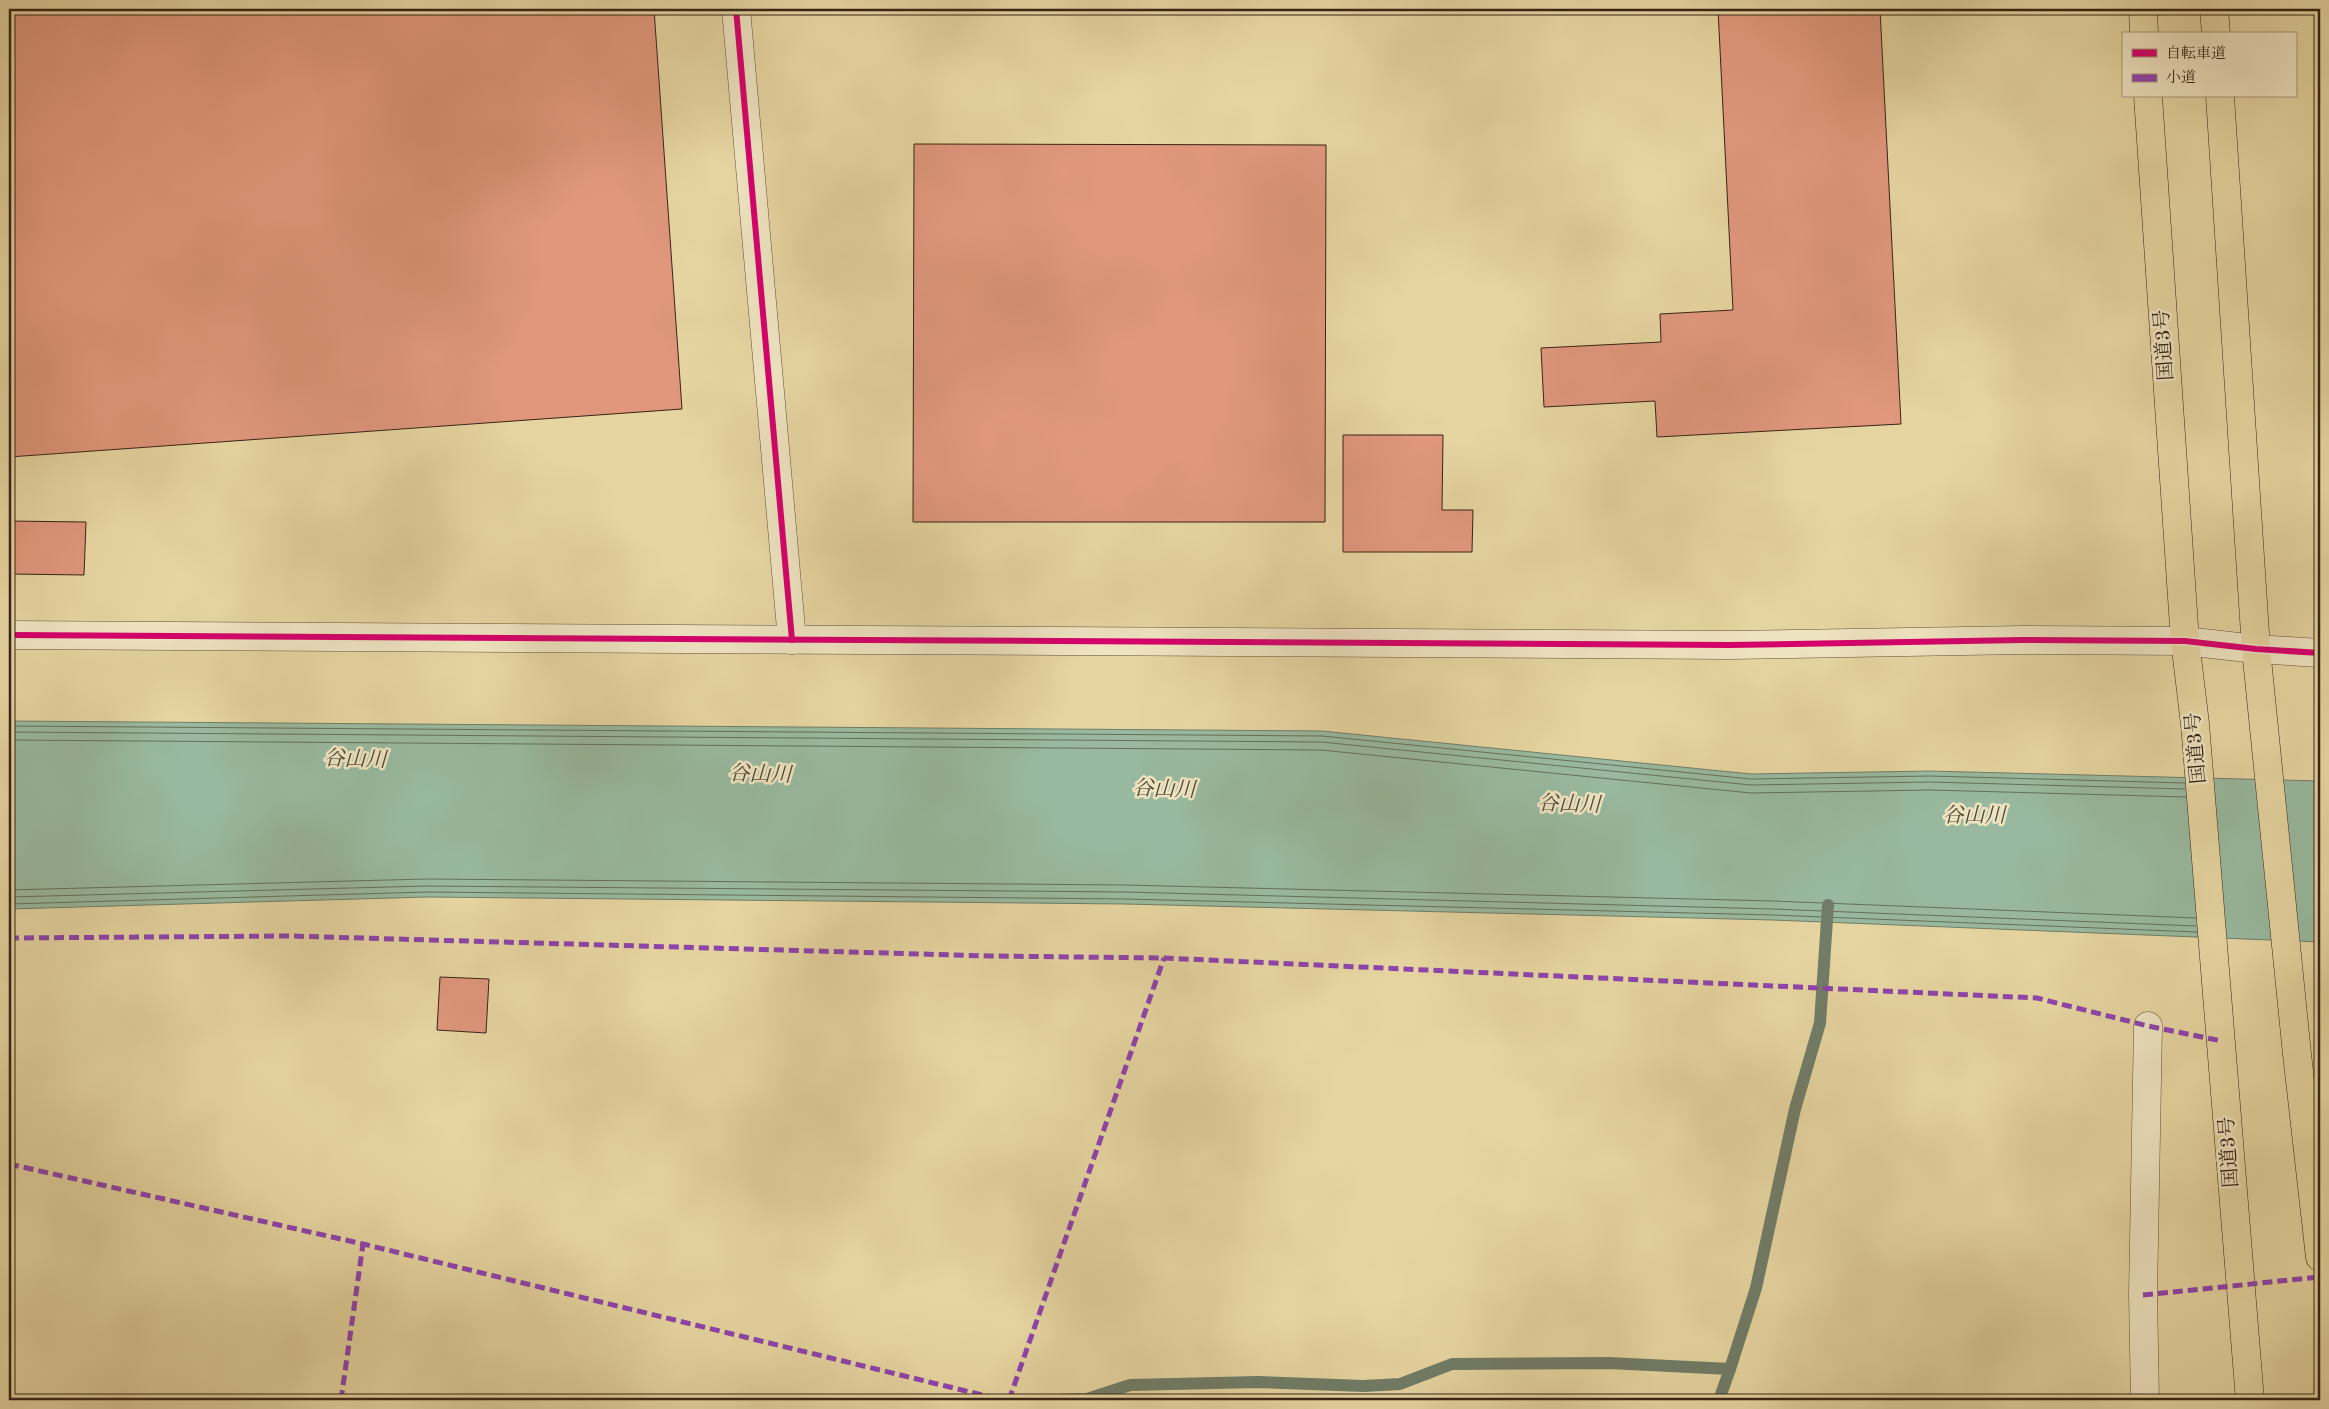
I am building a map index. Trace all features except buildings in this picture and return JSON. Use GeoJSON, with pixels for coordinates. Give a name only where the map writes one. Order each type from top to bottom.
{"type":"FeatureCollection","features":[{"type":"Feature","properties":{"kind":"highway"},"geometry":{"type":"LineString","coordinates":[[2142,9],[2144,32]]}},
{"type":"Feature","properties":{"kind":"highway"},"geometry":{"type":"LineString","coordinates":[[2214,9],[2216,32]]}},
{"type":"Feature","properties":{"kind":"highway","name":"国道3号"},"geometry":{"type":"LineString","coordinates":[[2148,98],[2185,641],[2196,724],[2207,887],[2219,1011],[2250,1400]]}},
{"type":"Feature","properties":{"kind":"highway"},"geometry":{"type":"LineString","coordinates":[[2220,98],[2256,649],[2265,721],[2294,1025],[2320,1257]]}},
{"type":"Feature","properties":{"kind":"street"},"geometry":{"type":"LineString","coordinates":[[736,9],[792,640]]}},
{"type":"Feature","properties":{"kind":"street"},"geometry":{"type":"LineString","coordinates":[[9,635],[1709,645],[2022,640],[2185,641],[2256,649],[2320,653]]}},
{"type":"Feature","properties":{"kind":"street"},"geometry":{"type":"LineString","coordinates":[[2145,1400],[2143,1295],[2148,1026]]}},
{"type":"Feature","properties":{"kind":"water","name":"谷山川"},"geometry":{"type":"Polygon","coordinates":[[[9,721],[1322,731],[1751,774],[1930,771],[2320,781],[2320,942],[1773,920],[1125,904],[427,897],[9,909],[9,721]]]}},
{"type":"Feature","properties":{"kind":"waterway"},"geometry":{"type":"LineString","coordinates":[[1057,1400],[1087,1399],[1130,1385],[1258,1382],[1364,1386],[1400,1384],[1452,1364],[1609,1363],[1730,1369],[1756,1288],[1795,1109],[1820,1023],[1828,905]]}},
{"type":"Feature","properties":{"kind":"waterway"},"geometry":{"type":"LineString","coordinates":[[1719,1400],[1730,1369]]}},
{"type":"Feature","properties":{"kind":"marked path"},"geometry":{"type":"LineString","coordinates":[[9,938],[290,936],[990,956],[1164,958],[2037,998],[2148,1026],[2222,1041]]}},
{"type":"Feature","properties":{"kind":"marked path"},"geometry":{"type":"LineString","coordinates":[[1009,1400],[1164,958]]}},
{"type":"Feature","properties":{"kind":"marked path"},"geometry":{"type":"LineString","coordinates":[[9,1164],[363,1244],[1003,1400]]}},
{"type":"Feature","properties":{"kind":"marked path"},"geometry":{"type":"LineString","coordinates":[[341,1400],[363,1244]]}},
{"type":"Feature","properties":{"kind":"marked path"},"geometry":{"type":"LineString","coordinates":[[2143,1295],[2320,1277]]}},
{"type":"Feature","properties":{"kind":"cycle path"},"geometry":{"type":"LineString","coordinates":[[736,9],[792,640]]}},
{"type":"Feature","properties":{"kind":"cycle path"},"geometry":{"type":"LineString","coordinates":[[9,635],[1729,645],[2022,640],[2185,641],[2256,649],[2320,653]]}}]}
